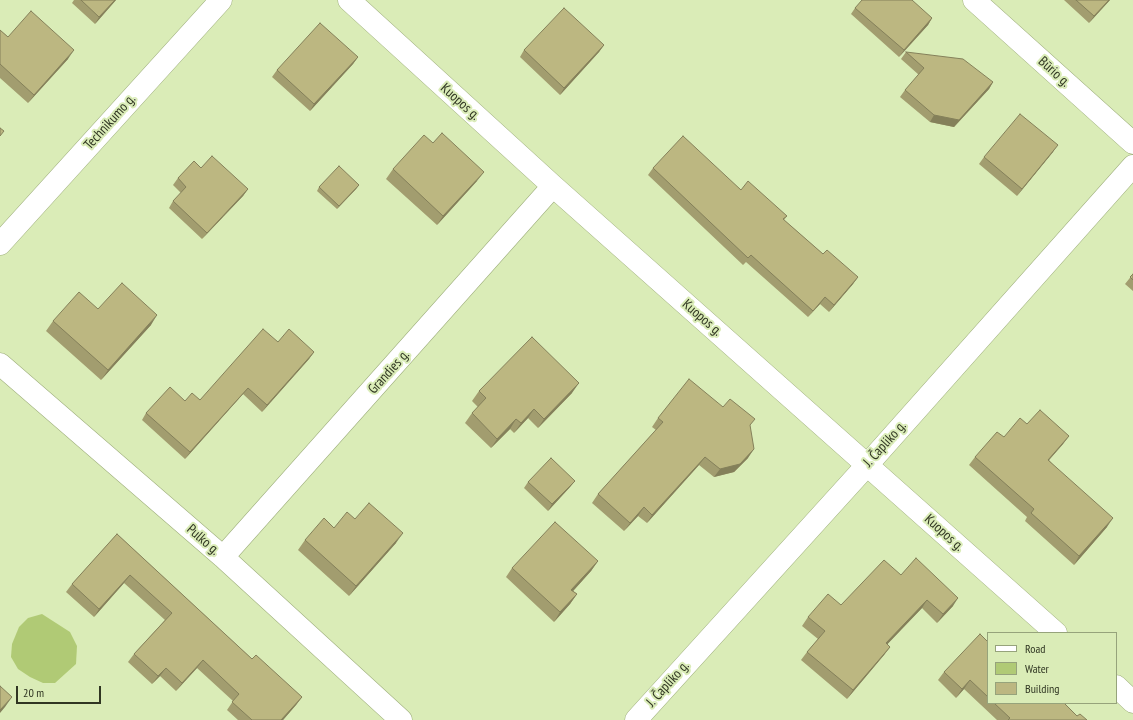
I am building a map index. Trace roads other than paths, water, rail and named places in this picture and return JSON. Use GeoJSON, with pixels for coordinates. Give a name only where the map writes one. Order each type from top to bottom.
{"type":"FeatureCollection","features":[{"type":"Feature","properties":{"kind":"street","name":"Technikumo g."},"geometry":{"type":"LineString","coordinates":[[0,244],[221,0]]}},
{"type":"Feature","properties":{"kind":"street","name":"Kuopos g."},"geometry":{"type":"LineString","coordinates":[[349,0],[553,186],[868,464],[1055,632]]}},
{"type":"Feature","properties":{"kind":"street","name":"Būrio g."},"geometry":{"type":"LineString","coordinates":[[974,0],[1133,143]]}},
{"type":"Feature","properties":{"kind":"street","name":"J. Čapliko g."},"geometry":{"type":"LineString","coordinates":[[636,720],[868,464],[1133,166]]}},
{"type":"Feature","properties":{"kind":"street","name":"Grandies g."},"geometry":{"type":"LineString","coordinates":[[223,557],[553,186]]}},
{"type":"Feature","properties":{"kind":"street","name":"Pulko g."},"geometry":{"type":"LineString","coordinates":[[0,364],[223,557],[401,720]]}},
{"type":"Feature","properties":{"kind":"street"},"geometry":{"type":"LineString","coordinates":[[1117,687],[1133,702]]}},
{"type":"Feature","properties":{"kind":"water"},"geometry":{"type":"Polygon","coordinates":[[[42,614],[70,632],[77,646],[76,664],[55,683],[43,683],[30,677],[18,669],[11,657],[12,644],[19,627],[28,618],[42,614]]]}}]}
